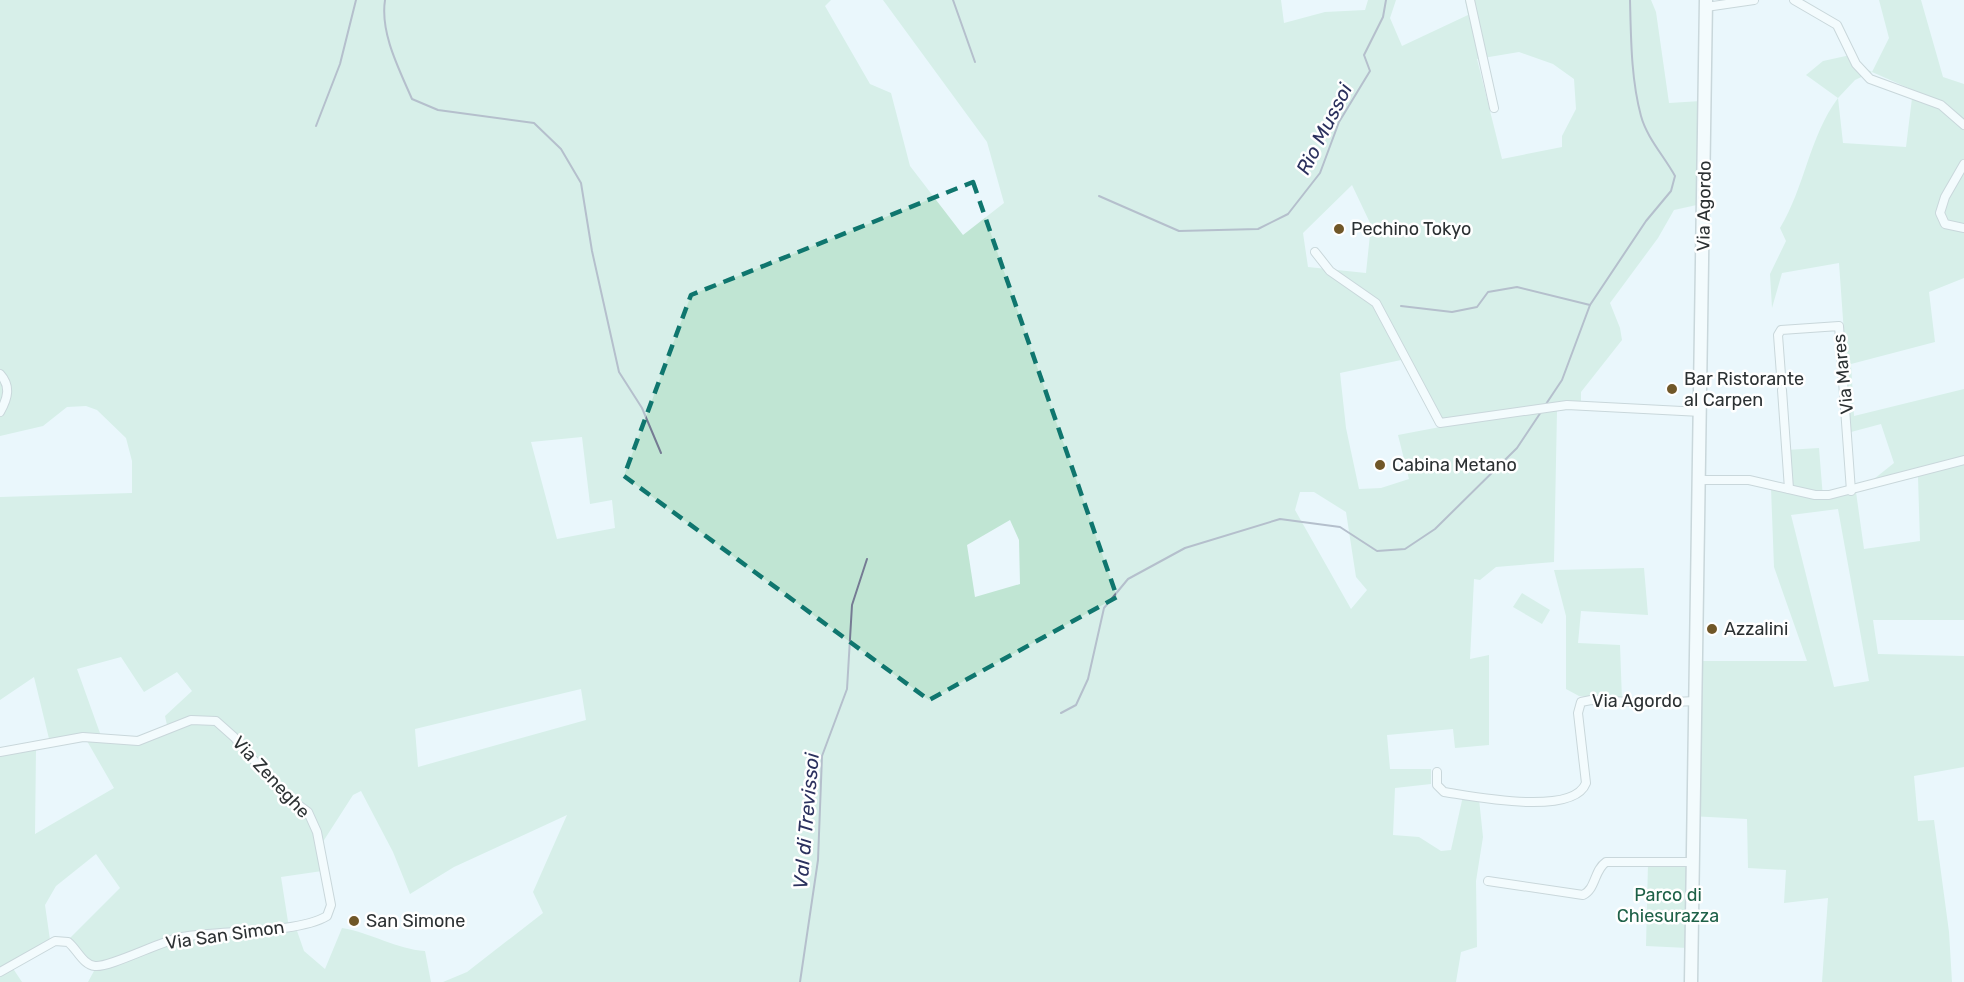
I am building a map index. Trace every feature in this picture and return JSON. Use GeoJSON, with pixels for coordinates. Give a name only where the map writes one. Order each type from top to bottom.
{"type":"FeatureCollection","features":[{"type":"Feature","properties":{"kind":"main road","name":"Via Agordo"},"geometry":{"type":"LineString","coordinates":[[1691,982],[1706,3]]}},
{"type":"Feature","properties":{"kind":"street"},"geometry":{"type":"LineString","coordinates":[[1470,0],[1494,108]]}},
{"type":"Feature","properties":{"kind":"street"},"geometry":{"type":"LineString","coordinates":[[1706,3],[1754,0]]}},
{"type":"Feature","properties":{"kind":"street"},"geometry":{"type":"LineString","coordinates":[[1794,0],[1837,25],[1856,64],[1870,79],[1941,105],[1964,125]]}},
{"type":"Feature","properties":{"kind":"street"},"geometry":{"type":"LineString","coordinates":[[1964,164],[1945,197],[1940,213],[1945,224],[1964,228]]}},
{"type":"Feature","properties":{"kind":"street"},"geometry":{"type":"LineString","coordinates":[[1315,252],[1330,271],[1376,303],[1440,423],[1567,405],[1701,412]]}},
{"type":"Feature","properties":{"kind":"street","name":"Via Mares"},"geometry":{"type":"LineString","coordinates":[[1781,375],[1778,335],[1781,330],[1839,326],[1851,491]]}},
{"type":"Feature","properties":{"kind":"street"},"geometry":{"type":"LineString","coordinates":[[0,374],[5,380],[8,391],[0,412]]}},
{"type":"Feature","properties":{"kind":"street"},"geometry":{"type":"LineString","coordinates":[[1782,390],[1789,489]]}},
{"type":"Feature","properties":{"kind":"street"},"geometry":{"type":"LineString","coordinates":[[1700,480],[1749,480],[1815,495],[1851,491],[1964,460]]}},
{"type":"Feature","properties":{"kind":"street","name":"Via Agordo"},"geometry":{"type":"LineString","coordinates":[[1437,772],[1437,785],[1444,792],[1520,803],[1568,796],[1581,791],[1586,783],[1578,713],[1581,702],[1591,700],[1651,703],[1696,701]]}},
{"type":"Feature","properties":{"kind":"street","name":"Via Zeneghe"},"geometry":{"type":"LineString","coordinates":[[0,752],[83,738],[138,741],[191,720],[216,721],[234,737],[281,792],[308,812],[317,832],[331,905],[327,916]]}},
{"type":"Feature","properties":{"kind":"street"},"geometry":{"type":"LineString","coordinates":[[1488,881],[1582,895],[1588,892],[1600,866],[1606,862],[1693,862]]}},
{"type":"Feature","properties":{"kind":"street","name":"Via San Simon"},"geometry":{"type":"LineString","coordinates":[[0,972],[55,941],[68,942],[87,964],[96,967],[174,939],[282,927],[327,916]]}},
{"type":"Feature","properties":{"kind":"highlighted area"},"geometry":{"type":"Polygon","coordinates":[[[973,182],[1117,597],[929,700],[624,476],[691,295],[973,182]]]}},
{"type":"Feature","properties":{"kind":"green space"},"geometry":{"type":"Polygon","coordinates":[[[0,0],[831,0],[825,6],[870,84],[891,93],[910,166],[963,235],[1004,203],[987,142],[883,0],[1281,0],[1284,23],[1325,12],[1365,10],[1368,0],[1396,0],[1390,18],[1402,46],[1468,15],[1465,0],[1651,0],[1656,12],[1669,103],[1701,101],[1701,204],[1674,210],[1658,238],[1610,303],[1622,340],[1581,392],[1581,408],[1557,411],[1554,562],[1496,567],[1480,580],[1474,579],[1470,659],[1489,655],[1489,745],[1455,748],[1453,729],[1387,735],[1390,769],[1431,769],[1431,784],[1395,788],[1393,835],[1419,837],[1441,851],[1451,850],[1463,796],[1479,799],[1483,837],[1476,881],[1477,947],[1461,952],[1456,982],[443,982],[467,972],[543,913],[533,892],[567,815],[454,867],[410,894],[393,852],[361,791],[353,795],[317,851],[322,871],[281,877],[289,928],[296,928],[304,951],[325,969],[342,928],[414,950],[425,951],[431,982],[88,982],[94,971],[69,939],[120,888],[96,854],[56,886],[45,905],[50,940],[12,967],[22,982],[0,982],[0,756],[36,749],[35,834],[114,788],[87,741],[51,747],[34,677],[0,700],[0,497],[132,493],[132,461],[126,438],[97,410],[86,406],[67,407],[43,426],[0,436],[0,0]],[[1519,52],[1477,59],[1502,159],[1562,147],[1562,136],[1576,109],[1574,79],[1553,64],[1519,52]],[[1352,185],[1303,233],[1308,267],[1366,273],[1371,225],[1352,185]],[[1401,360],[1340,373],[1346,428],[1359,489],[1381,488],[1409,479],[1398,435],[1440,427],[1401,360]],[[582,437],[531,442],[557,539],[615,528],[612,500],[590,504],[582,437]],[[1300,492],[1295,510],[1351,609],[1367,590],[1356,577],[1346,512],[1314,492],[1300,492]],[[1010,520],[967,545],[975,597],[1020,584],[1019,540],[1010,520]],[[121,657],[77,669],[101,736],[137,739],[167,725],[165,716],[192,691],[177,672],[144,692],[121,657]],[[581,689],[415,729],[418,767],[586,720],[581,689]]]}},
{"type":"Feature","properties":{"kind":"green space"},"geometry":{"type":"Polygon","coordinates":[[[1879,0],[1921,0],[1943,77],[1964,84],[1964,278],[1929,292],[1935,342],[1851,364],[1854,416],[1964,389],[1964,620],[1873,620],[1878,654],[1964,656],[1964,767],[1914,776],[1918,821],[1934,820],[1949,932],[1952,982],[1822,982],[1828,898],[1784,903],[1786,870],[1748,868],[1747,819],[1690,816],[1697,661],[1807,661],[1774,567],[1771,488],[1787,492],[1786,450],[1819,448],[1823,498],[1856,492],[1864,549],[1920,541],[1918,477],[1874,487],[1874,479],[1894,463],[1881,424],[1851,432],[1839,263],[1782,273],[1772,308],[1770,274],[1786,241],[1780,228],[1796,196],[1820,129],[1838,98],[1843,143],[1906,147],[1913,90],[1872,72],[1889,38],[1879,0]],[[1838,509],[1791,515],[1834,687],[1869,681],[1838,509]]]}},
{"type":"Feature","properties":{"kind":"green space"},"geometry":{"type":"Polygon","coordinates":[[[1855,54],[1863,67],[1872,72],[1855,80],[1838,98],[1806,75],[1823,61],[1855,54]]]}},
{"type":"Feature","properties":{"kind":"green space"},"geometry":{"type":"Polygon","coordinates":[[[1644,568],[1648,615],[1581,611],[1578,643],[1620,645],[1622,700],[1579,696],[1566,689],[1566,616],[1554,570],[1644,568]]]}},
{"type":"Feature","properties":{"kind":"green space"},"geometry":{"type":"Polygon","coordinates":[[[1522,593],[1550,610],[1542,624],[1513,607],[1522,593]]]}},
{"type":"Feature","properties":{"kind":"green space","name":"Parco di Chiesurazza"},"geometry":{"type":"Polygon","coordinates":[[[1648,864],[1689,864],[1688,948],[1646,946],[1648,864]]]}},
{"type":"Feature","properties":{"kind":"waterway"},"geometry":{"type":"LineString","coordinates":[[316,126],[340,64],[356,0]]}},
{"type":"Feature","properties":{"kind":"waterway"},"geometry":{"type":"LineString","coordinates":[[385,0],[385,25],[388,38],[412,99],[438,110],[534,123],[561,149],[581,183],[592,251],[619,372],[642,408],[661,453]]}},
{"type":"Feature","properties":{"kind":"waterway"},"geometry":{"type":"LineString","coordinates":[[953,0],[975,62]]}},
{"type":"Feature","properties":{"kind":"waterway","name":"Rio Mussoi"},"geometry":{"type":"LineString","coordinates":[[1099,196],[1179,231],[1258,229],[1288,214],[1320,173],[1339,122],[1370,71],[1364,55],[1383,17],[1386,0]]}},
{"type":"Feature","properties":{"kind":"waterway"},"geometry":{"type":"LineString","coordinates":[[1546,404],[1562,380],[1590,305],[1646,221],[1671,191],[1675,176],[1651,139],[1641,116],[1633,73],[1630,0]]}},
{"type":"Feature","properties":{"kind":"waterway"},"geometry":{"type":"LineString","coordinates":[[1401,306],[1452,312],[1477,307],[1488,292],[1517,287],[1590,305]]}},
{"type":"Feature","properties":{"kind":"waterway"},"geometry":{"type":"LineString","coordinates":[[1061,713],[1076,705],[1088,679],[1104,608],[1128,579],[1185,548],[1280,519],[1340,527],[1377,551],[1405,549],[1435,529],[1517,448],[1541,412]]}},
{"type":"Feature","properties":{"kind":"waterway","name":"Val di Trevissoi"},"geometry":{"type":"LineString","coordinates":[[800,982],[818,860],[822,756],[847,689],[852,605],[867,559]]}},
{"type":"Feature","properties":{"kind":"place","name":"Pechino Tokyo"},"geometry":{"type":"Point","coordinates":[1339,229]}},
{"type":"Feature","properties":{"kind":"place","name":"Bar Ristorante al Carpen"},"geometry":{"type":"Point","coordinates":[1672,389]}},
{"type":"Feature","properties":{"kind":"place","name":"Cabina Metano"},"geometry":{"type":"Point","coordinates":[1380,465]}},
{"type":"Feature","properties":{"kind":"place","name":"Azzalini"},"geometry":{"type":"Point","coordinates":[1712,629]}},
{"type":"Feature","properties":{"kind":"place","name":"San Simone"},"geometry":{"type":"Point","coordinates":[354,921]}}]}
